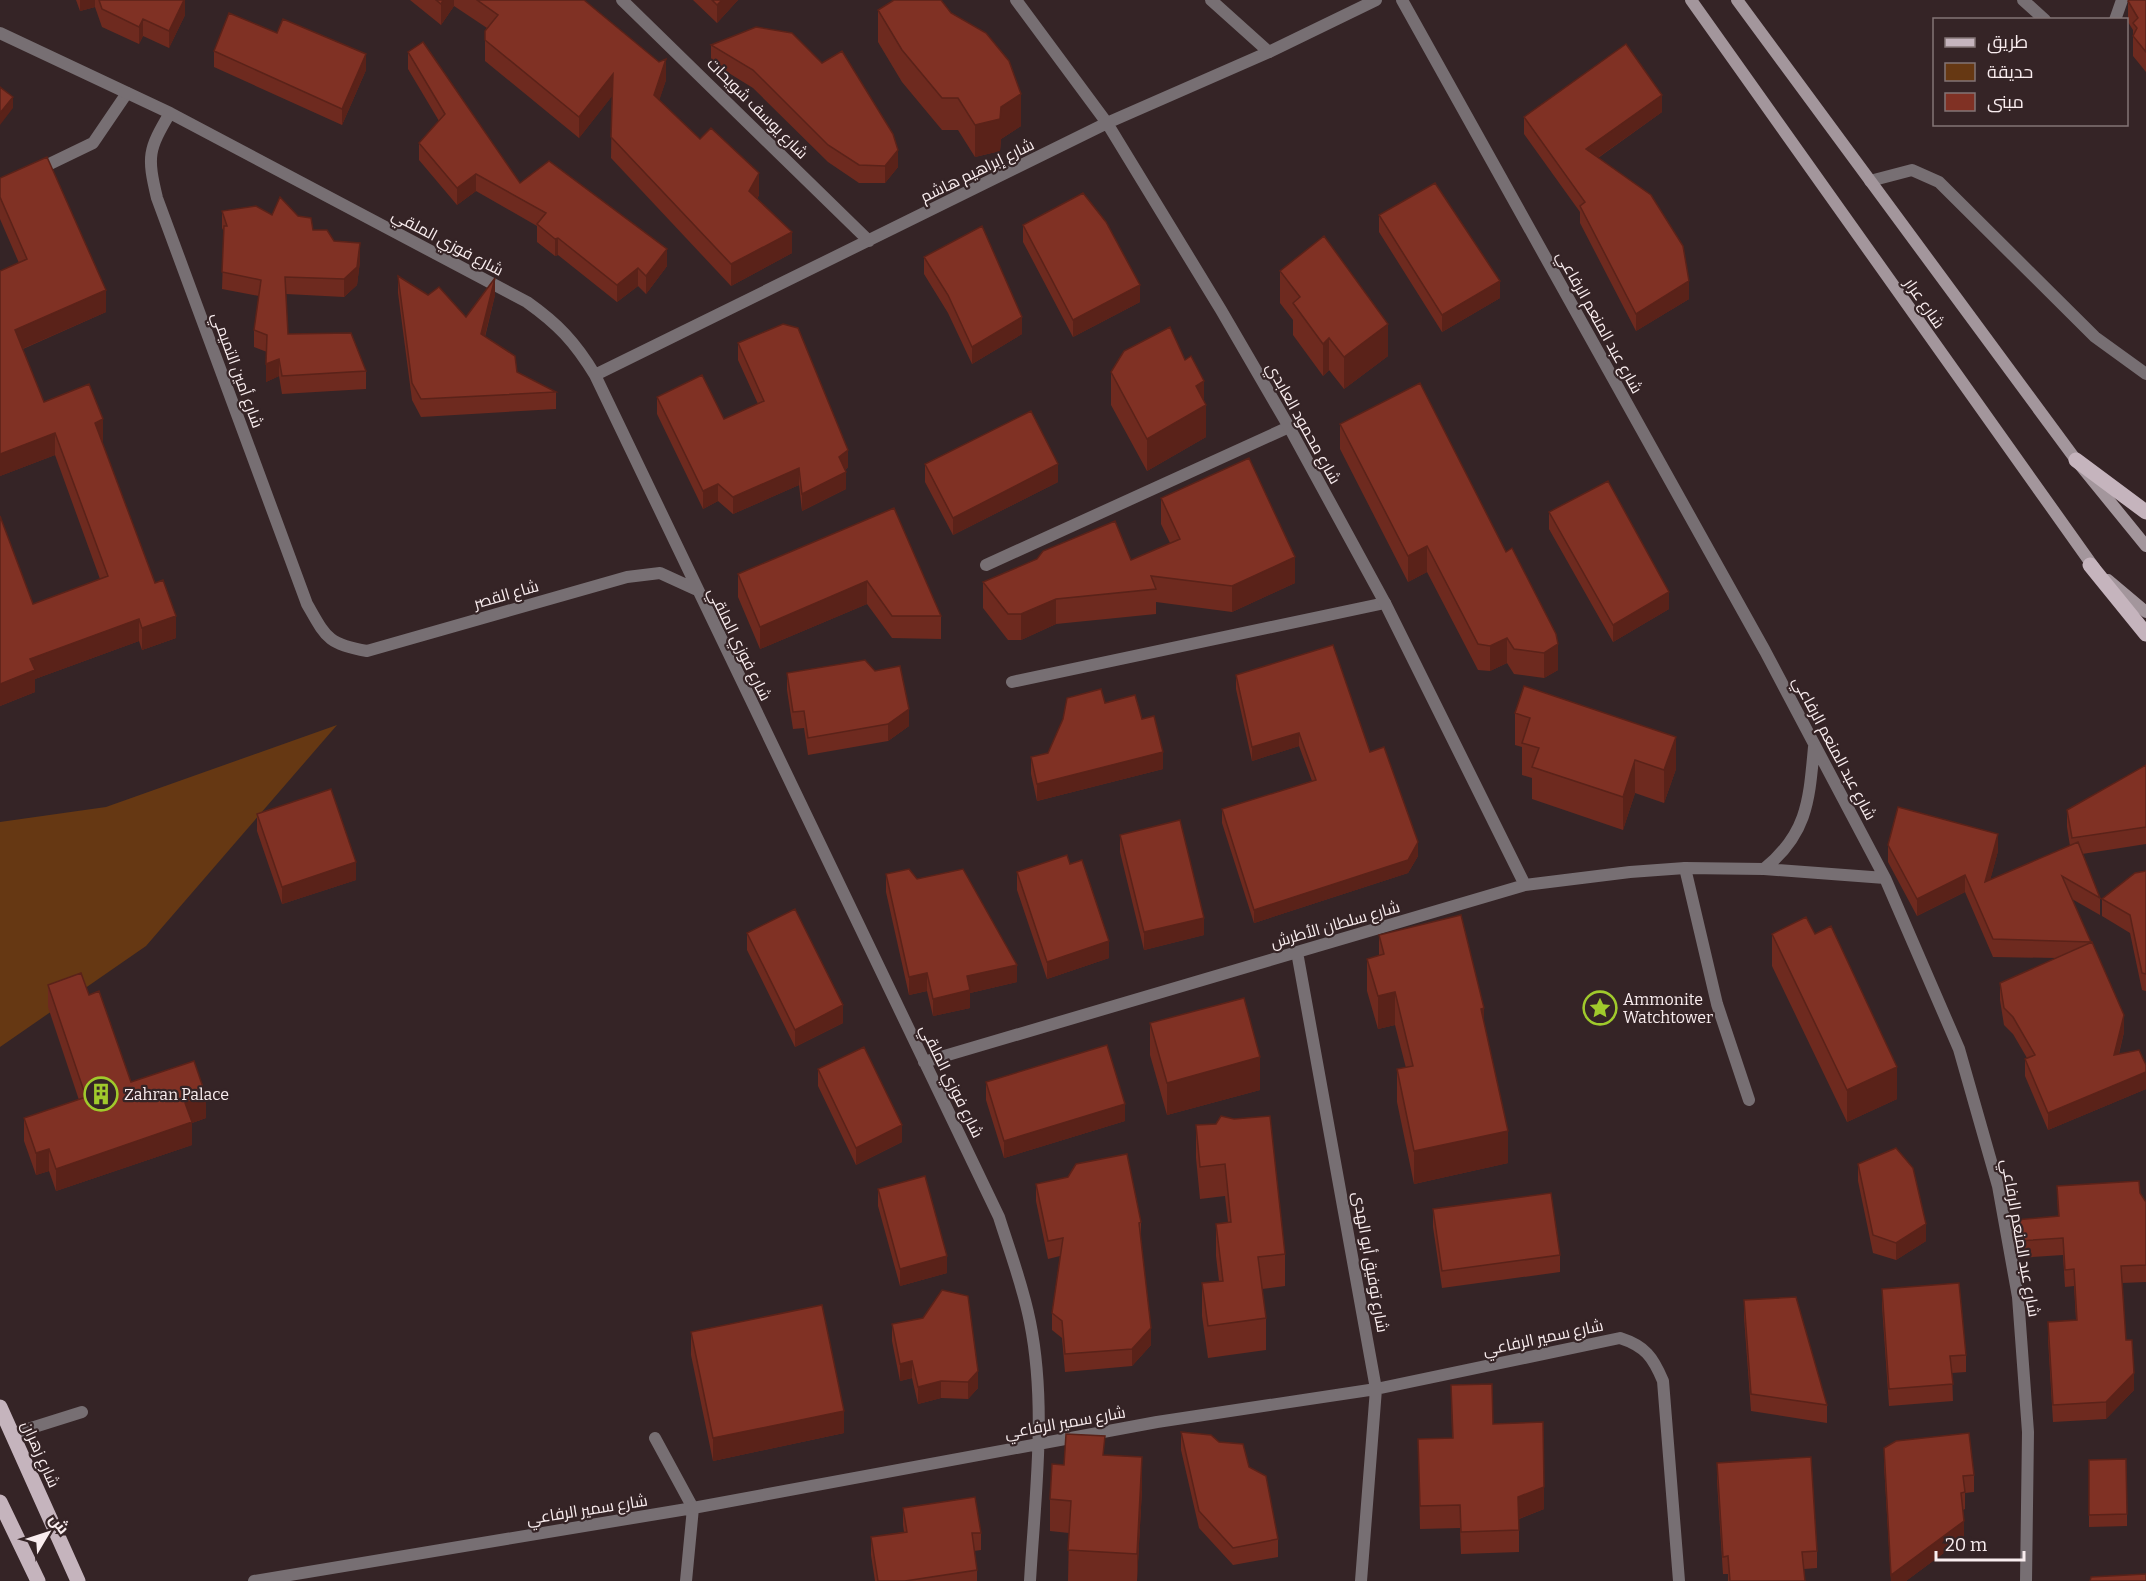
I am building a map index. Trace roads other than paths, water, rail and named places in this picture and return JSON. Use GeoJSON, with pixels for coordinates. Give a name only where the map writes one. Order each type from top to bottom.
{"type":"FeatureCollection","features":[{"type":"Feature","properties":{"kind":"main road","name":"شارع عرار"},"geometry":{"type":"LineString","coordinates":[[1692,0],[2090,565],[2146,612]]}},
{"type":"Feature","properties":{"kind":"main road","name":"شارع عرار"},"geometry":{"type":"LineString","coordinates":[[1737,0],[2076,460],[2146,546]]}},
{"type":"Feature","properties":{"kind":"main road"},"geometry":{"type":"LineString","coordinates":[[2076,460],[2146,512]]}},
{"type":"Feature","properties":{"kind":"main road"},"geometry":{"type":"LineString","coordinates":[[2090,565],[2146,634]]}},
{"type":"Feature","properties":{"kind":"main road","name":"شارع زهران"},"geometry":{"type":"LineString","coordinates":[[0,1409],[78,1581]]}},
{"type":"Feature","properties":{"kind":"main road"},"geometry":{"type":"LineString","coordinates":[[0,1502],[38,1581]]}},
{"type":"Feature","properties":{"kind":"street","name":"شارع يوسف شويحات"},"geometry":{"type":"LineString","coordinates":[[622,0],[869,241]]}},
{"type":"Feature","properties":{"kind":"street","name":"شارع محمود العابدي"},"geometry":{"type":"LineString","coordinates":[[1016,0],[1107,123],[1289,427],[1385,603],[1525,885]]}},
{"type":"Feature","properties":{"kind":"street"},"geometry":{"type":"LineString","coordinates":[[1211,0],[1269,52]]}},
{"type":"Feature","properties":{"kind":"street","name":"شارع إبراهيم هاشم"},"geometry":{"type":"LineString","coordinates":[[595,375],[1107,123],[1269,52],[1376,0]]}},
{"type":"Feature","properties":{"kind":"street","name":"شارع عبد المنعم الرفاعي"},"geometry":{"type":"LineString","coordinates":[[1402,0],[1759,640],[1885,878],[1959,1049],[1998,1186],[2018,1297],[2027,1420],[2026,1581]]}},
{"type":"Feature","properties":{"kind":"street"},"geometry":{"type":"LineString","coordinates":[[2024,0],[2043,18]]}},
{"type":"Feature","properties":{"kind":"street"},"geometry":{"type":"LineString","coordinates":[[2116,18],[2122,0]]}},
{"type":"Feature","properties":{"kind":"street","name":"شارع فوزي الملقي"},"geometry":{"type":"LineString","coordinates":[[0,33],[170,113],[527,302],[555,321],[578,347],[595,375],[695,589],[999,1217],[1016,1271],[1031,1332],[1036,1371],[1038,1443],[1030,1581]]}},
{"type":"Feature","properties":{"kind":"street"},"geometry":{"type":"LineString","coordinates":[[20,178],[93,142],[127,93]]}},
{"type":"Feature","properties":{"kind":"street","name":"شارع أمين التميمي"},"geometry":{"type":"LineString","coordinates":[[170,113],[152,143],[149,166],[156,198],[307,604],[326,637]]}},
{"type":"Feature","properties":{"kind":"street"},"geometry":{"type":"LineString","coordinates":[[1870,182],[1912,170],[1939,182],[2095,337],[2146,374]]}},
{"type":"Feature","properties":{"kind":"street"},"geometry":{"type":"LineString","coordinates":[[986,565],[1289,427]]}},
{"type":"Feature","properties":{"kind":"street","name":"شاع القصر"},"geometry":{"type":"LineString","coordinates":[[326,637],[346,647],[367,651],[627,577],[660,573],[695,589]]}},
{"type":"Feature","properties":{"kind":"street"},"geometry":{"type":"LineString","coordinates":[[1012,682],[1385,603]]}},
{"type":"Feature","properties":{"kind":"street"},"geometry":{"type":"LineString","coordinates":[[1764,869],[1784,853],[1797,833],[1808,801],[1814,747]]}},
{"type":"Feature","properties":{"kind":"street"},"geometry":{"type":"LineString","coordinates":[[1685,868],[1697,931],[1717,1004],[1749,1100]]}},
{"type":"Feature","properties":{"kind":"street","name":"شارع سلطان الأطرش"},"geometry":{"type":"LineString","coordinates":[[924,1062],[1525,885],[1630,872],[1685,868],[1764,869],[1885,878]]}},
{"type":"Feature","properties":{"kind":"street","name":"شارع توفيق أبو الهدى"},"geometry":{"type":"LineString","coordinates":[[1297,952],[1376,1389],[1360,1581]]}},
{"type":"Feature","properties":{"kind":"street","name":"شارع سمير الرفاعي"},"geometry":{"type":"LineString","coordinates":[[254,1581],[693,1508],[1038,1443],[1376,1389],[1620,1338],[1638,1344],[1655,1362],[1663,1381],[1679,1581]]}},
{"type":"Feature","properties":{"kind":"street"},"geometry":{"type":"LineString","coordinates":[[12,1434],[82,1412]]}},
{"type":"Feature","properties":{"kind":"street"},"geometry":{"type":"LineString","coordinates":[[655,1438],[693,1508],[686,1581]]}},
{"type":"Feature","properties":{"kind":"place","name":"Ammonite Watchtower"},"geometry":{"type":"Point","coordinates":[1600,1008]}},
{"type":"Feature","properties":{"kind":"place","name":"Zahran Palace"},"geometry":{"type":"Point","coordinates":[101,1094]}}]}
